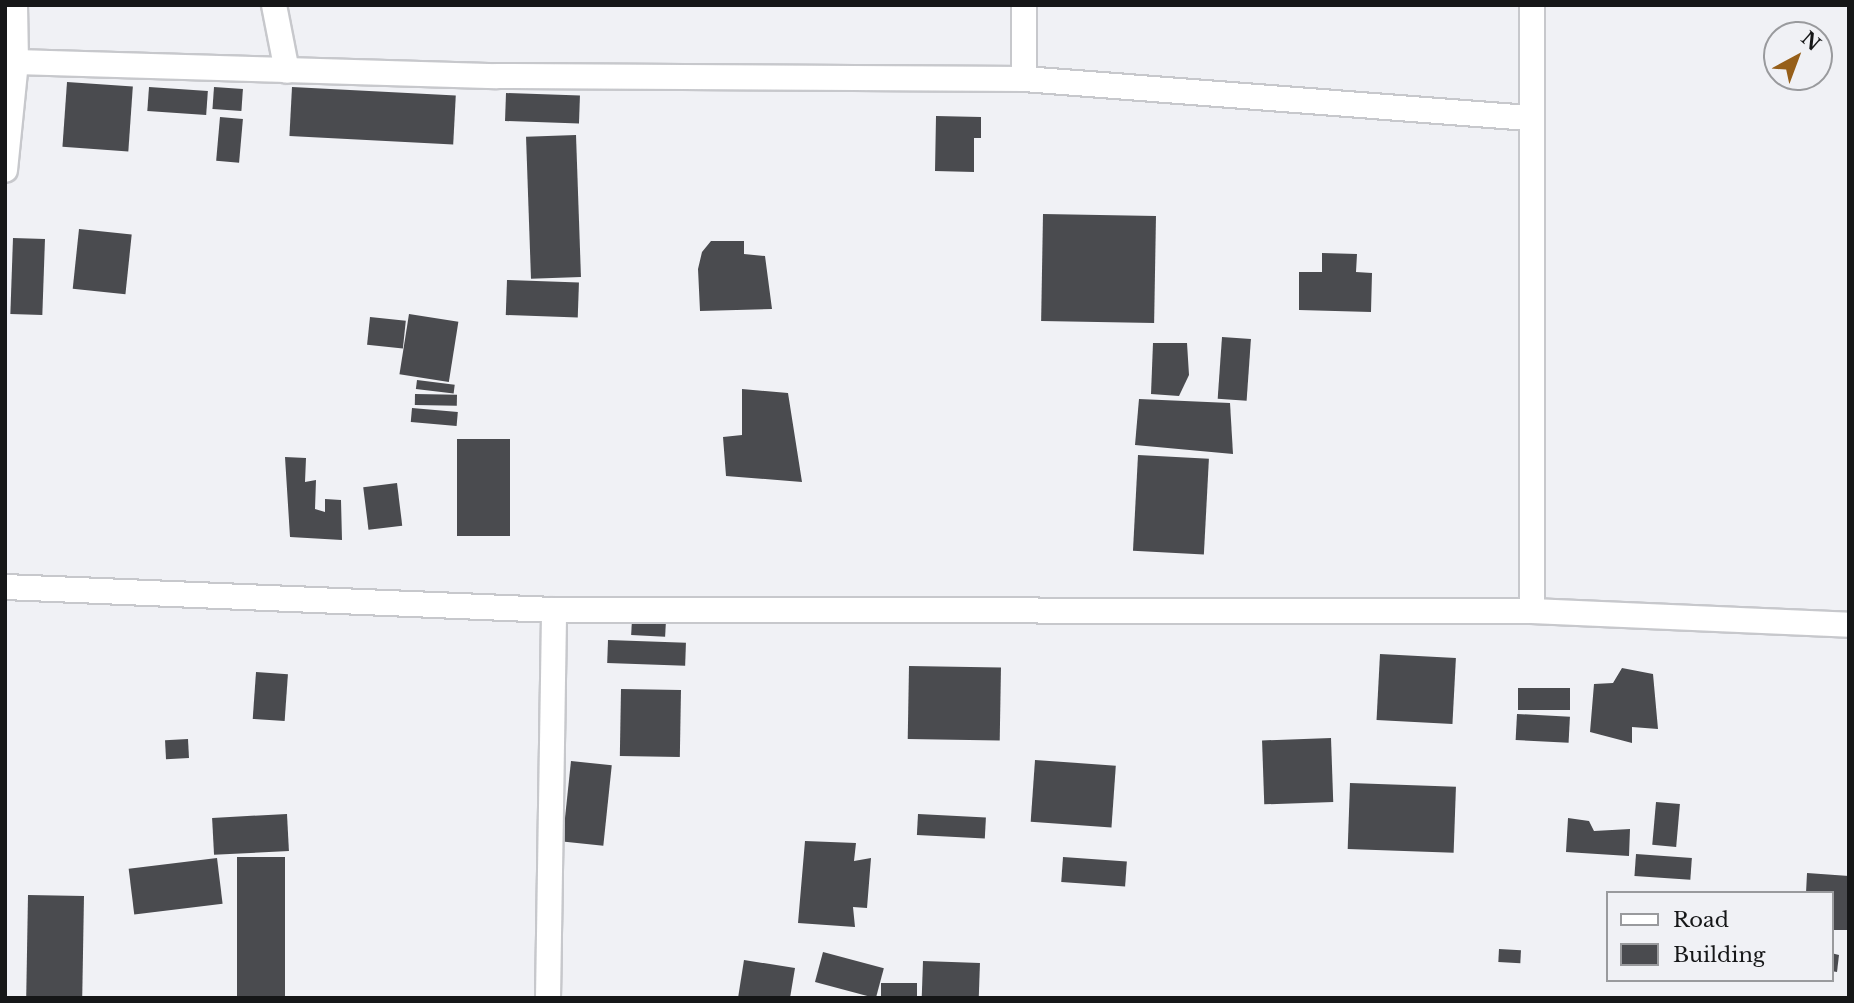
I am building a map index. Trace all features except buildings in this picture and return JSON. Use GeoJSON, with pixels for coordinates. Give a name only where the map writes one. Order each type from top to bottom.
{"type":"FeatureCollection","features":[{"type":"Feature","properties":{"kind":"street"},"geometry":{"type":"LineString","coordinates":[[5,170],[16,62],[15,5]]}},
{"type":"Feature","properties":{"kind":"street"},"geometry":{"type":"LineString","coordinates":[[274,5],[286,71]]}},
{"type":"Feature","properties":{"kind":"street"},"geometry":{"type":"LineString","coordinates":[[1024,5],[1024,79]]}},
{"type":"Feature","properties":{"kind":"street"},"geometry":{"type":"LineString","coordinates":[[1532,5],[1529,118],[1532,611]]}},
{"type":"Feature","properties":{"kind":"street"},"geometry":{"type":"LineString","coordinates":[[16,62],[286,71],[1024,79],[1529,118]]}},
{"type":"Feature","properties":{"kind":"street"},"geometry":{"type":"LineString","coordinates":[[5,587],[554,610],[1532,611],[1849,625]]}},
{"type":"Feature","properties":{"kind":"street"},"geometry":{"type":"LineString","coordinates":[[548,998],[554,610]]}}]}
